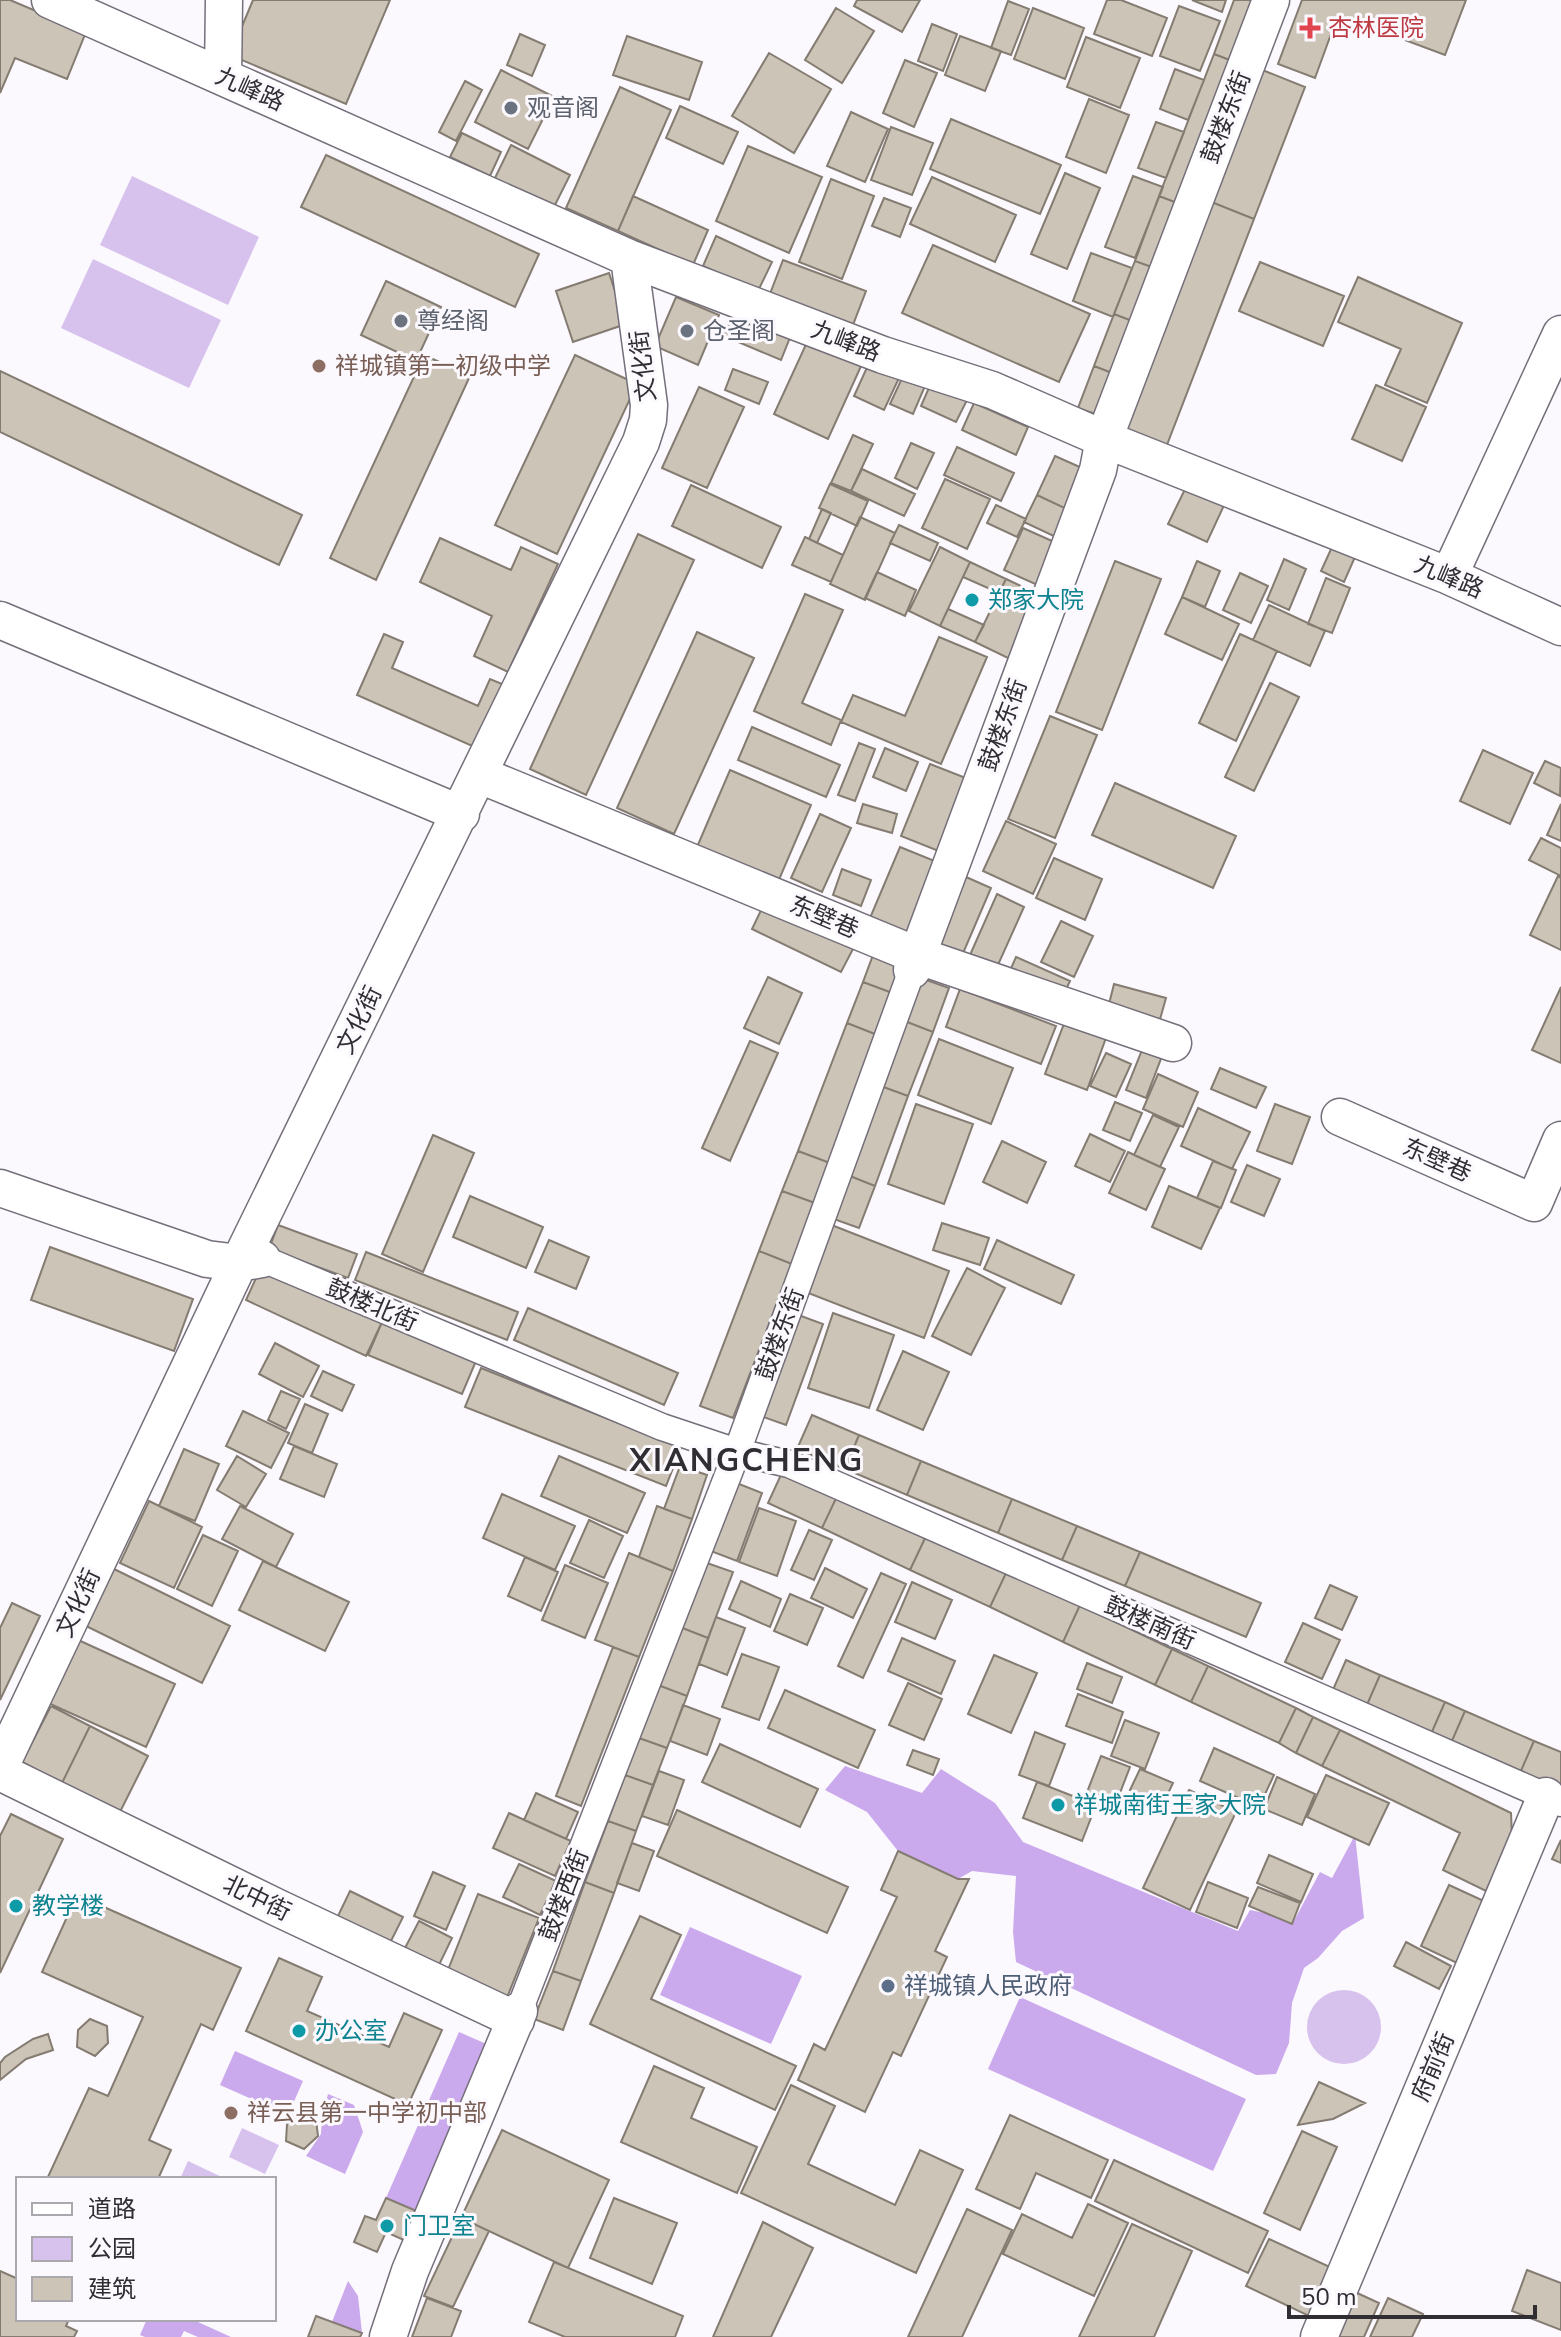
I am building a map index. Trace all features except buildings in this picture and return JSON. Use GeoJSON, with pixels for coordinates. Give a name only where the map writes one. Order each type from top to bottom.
{"type":"FeatureCollection","features":[{"type":"Feature","properties":{"kind":"street","name":"九峰路"},"geometry":{"type":"LineString","coordinates":[[50,0],[629,258],[883,355],[992,390],[1104,439],[1449,576],[1561,627]]}},
{"type":"Feature","properties":{"kind":"street"},"geometry":{"type":"LineString","coordinates":[[223,77],[224,0]]}},
{"type":"Feature","properties":{"kind":"street","name":"鼓楼东街"},"geometry":{"type":"LineString","coordinates":[[737,1452],[914,962],[1098,470],[1104,439],[1271,0]]}},
{"type":"Feature","properties":{"kind":"street","name":"文化街"},"geometry":{"type":"LineString","coordinates":[[0,1770],[251,1261],[461,814],[641,442],[649,405],[629,258]]}},
{"type":"Feature","properties":{"kind":"street"},"geometry":{"type":"LineString","coordinates":[[1449,576],[1561,334]]}},
{"type":"Feature","properties":{"kind":"street"},"geometry":{"type":"LineString","coordinates":[[0,620],[461,814]]}},
{"type":"Feature","properties":{"kind":"street","name":"东壁巷"},"geometry":{"type":"LineString","coordinates":[[480,775],[914,962],[1173,1043]]}},
{"type":"Feature","properties":{"kind":"street","name":"东壁巷"},"geometry":{"type":"LineString","coordinates":[[1340,1117],[1534,1203],[1561,1140]]}},
{"type":"Feature","properties":{"kind":"street","name":"鼓楼北街"},"geometry":{"type":"LineString","coordinates":[[0,1188],[207,1259],[251,1261],[662,1427],[737,1452]]}},
{"type":"Feature","properties":{"kind":"street","name":"鼓楼南街"},"geometry":{"type":"LineString","coordinates":[[737,1452],[789,1464],[1554,1800]]}},
{"type":"Feature","properties":{"kind":"street","name":"鼓楼西街"},"geometry":{"type":"LineString","coordinates":[[388,2337],[410,2271],[517,2016],[737,1452]]}},
{"type":"Feature","properties":{"kind":"street","name":"北中街"},"geometry":{"type":"LineString","coordinates":[[0,1770],[291,1915],[517,2016]]}},
{"type":"Feature","properties":{"kind":"street","name":"府前街"},"geometry":{"type":"LineString","coordinates":[[1319,2337],[1554,1800]]}},
{"type":"Feature","properties":{"kind":"green space"},"geometry":{"type":"Polygon","coordinates":[[[132,176],[259,237],[228,305],[100,245],[132,176]]]}},
{"type":"Feature","properties":{"kind":"green space"},"geometry":{"type":"Polygon","coordinates":[[[93,259],[221,320],[189,388],[61,328],[93,259]]]}},
{"type":"Feature","properties":{"kind":"green space"},"geometry":{"type":"Polygon","coordinates":[[[1344,1990],[1358,1993],[1370,2001],[1378,2013],[1381,2027],[1378,2041],[1370,2053],[1358,2061],[1344,2064],[1330,2061],[1318,2053],[1310,2041],[1307,2027],[1310,2013],[1318,2001],[1330,1993],[1344,1990]]]}},
{"type":"Feature","properties":{"kind":"green space"},"geometry":{"type":"Polygon","coordinates":[[[242,2128],[279,2145],[265,2174],[229,2157],[242,2128]]]}},
{"type":"Feature","properties":{"kind":"green space"},"geometry":{"type":"Polygon","coordinates":[[[188,2161],[222,2177],[181,2177],[188,2161]]]}},
{"type":"Feature","properties":{"kind":"shaded area"},"geometry":{"type":"Polygon","coordinates":[[[845,1766],[922,1793],[941,1769],[995,1803],[1023,1842],[1238,1931],[1250,1910],[1295,1919],[1320,1872],[1332,1878],[1355,1835],[1364,1918],[1342,1931],[1318,1958],[1304,1968],[1292,2003],[1289,2043],[1276,2074],[1256,2075],[1016,1962],[1013,1932],[1016,1876],[972,1871],[958,1879],[898,1851],[867,1812],[825,1790],[845,1766]]]}},
{"type":"Feature","properties":{"kind":"shaded area"},"geometry":{"type":"Polygon","coordinates":[[[690,1927],[802,1976],[771,2044],[660,1995],[690,1927]]]}},
{"type":"Feature","properties":{"kind":"shaded area"},"geometry":{"type":"Polygon","coordinates":[[[1020,1997],[1246,2099],[1213,2171],[988,2069],[1020,1997]]]}},
{"type":"Feature","properties":{"kind":"shaded area"},"geometry":{"type":"Polygon","coordinates":[[[459,2032],[491,2046],[419,2212],[386,2198],[459,2032]]]}},
{"type":"Feature","properties":{"kind":"shaded area"},"geometry":{"type":"Polygon","coordinates":[[[235,2051],[303,2081],[288,2115],[220,2085],[235,2051]]]}},
{"type":"Feature","properties":{"kind":"shaded area"},"geometry":{"type":"Polygon","coordinates":[[[328,2094],[354,2105],[363,2132],[345,2174],[306,2156],[321,2134],[328,2094]]]}},
{"type":"Feature","properties":{"kind":"shaded area"},"geometry":{"type":"Polygon","coordinates":[[[348,2281],[358,2296],[362,2333],[332,2322],[348,2281]]]}},
{"type":"Feature","properties":{"kind":"shaded area"},"geometry":{"type":"Polygon","coordinates":[[[146,2321],[198,2321],[231,2337],[198,2337],[184,2331],[181,2337],[140,2335],[146,2321]]]}},
{"type":"Feature","properties":{"kind":"place","name":"杏林医院"},"geometry":{"type":"Point","coordinates":[1310,28]}},
{"type":"Feature","properties":{"kind":"place","name":"观音阁"},"geometry":{"type":"Point","coordinates":[511,108]}},
{"type":"Feature","properties":{"kind":"place","name":"尊经阁"},"geometry":{"type":"Point","coordinates":[401,321]}},
{"type":"Feature","properties":{"kind":"place","name":"仓圣阁"},"geometry":{"type":"Point","coordinates":[687,331]}},
{"type":"Feature","properties":{"kind":"place","name":"祥城镇第一初级中学"},"geometry":{"type":"Point","coordinates":[319,366]}},
{"type":"Feature","properties":{"kind":"place","name":"郑家大院"},"geometry":{"type":"Point","coordinates":[972,600]}},
{"type":"Feature","properties":{"kind":"place","name":"祥城南街王家大院"},"geometry":{"type":"Point","coordinates":[1058,1805]}},
{"type":"Feature","properties":{"kind":"place","name":"教学楼"},"geometry":{"type":"Point","coordinates":[16,1906]}},
{"type":"Feature","properties":{"kind":"place","name":"祥城镇人民政府"},"geometry":{"type":"Point","coordinates":[888,1986]}},
{"type":"Feature","properties":{"kind":"place","name":"办公室"},"geometry":{"type":"Point","coordinates":[299,2031]}},
{"type":"Feature","properties":{"kind":"place","name":"祥云县第一中学初中部"},"geometry":{"type":"Point","coordinates":[231,2113]}},
{"type":"Feature","properties":{"kind":"place","name":"门卫室"},"geometry":{"type":"Point","coordinates":[387,2226]}},
{"type":"Feature","properties":{"kind":"district","name":"XIANGCHENG"},"geometry":{"type":"Point","coordinates":[747,1460]}}]}
